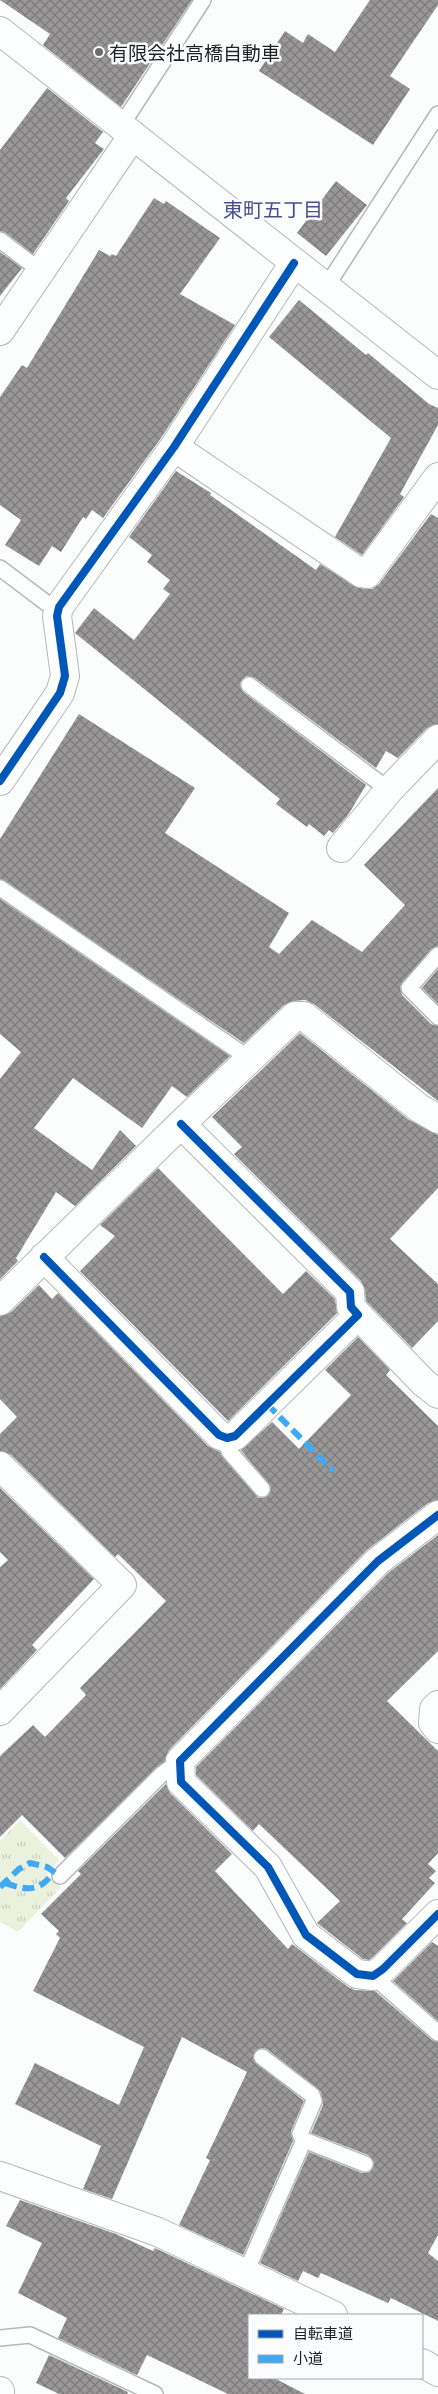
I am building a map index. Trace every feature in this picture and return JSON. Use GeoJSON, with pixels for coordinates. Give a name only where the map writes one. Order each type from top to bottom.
{"type":"FeatureCollection","features":[{"type":"Feature","properties":{"kind":"street"},"geometry":{"type":"LineString","coordinates":[[0,31],[438,375]]}},
{"type":"Feature","properties":{"kind":"street"},"geometry":{"type":"LineString","coordinates":[[0,331],[42,272],[127,130]]}},
{"type":"Feature","properties":{"kind":"street"},"geometry":{"type":"LineString","coordinates":[[0,781],[60,693],[64,683],[65,676],[57,611],[174,447],[294,263]]}},
{"type":"Feature","properties":{"kind":"street"},"geometry":{"type":"LineString","coordinates":[[174,447],[361,573],[367,574],[438,477]]}},
{"type":"Feature","properties":{"kind":"street"},"geometry":{"type":"LineString","coordinates":[[341,848],[389,790],[438,739]]}},
{"type":"Feature","properties":{"kind":"street"},"geometry":{"type":"LineString","coordinates":[[0,1301],[181,1124],[296,1016],[304,1016],[419,1108],[438,1119]]}},
{"type":"Feature","properties":{"kind":"street"},"geometry":{"type":"LineString","coordinates":[[181,1124],[350,1292],[351,1307],[424,1383],[438,1394]]}},
{"type":"Feature","properties":{"kind":"street"},"geometry":{"type":"LineString","coordinates":[[44,1257],[219,1435],[227,1438],[235,1436],[358,1315]]}},
{"type":"Feature","properties":{"kind":"street"},"geometry":{"type":"LineString","coordinates":[[0,1466],[122,1585],[0,1711]]}},
{"type":"Feature","properties":{"kind":"street"},"geometry":{"type":"LineString","coordinates":[[438,1515],[378,1561],[180,1761],[181,1782],[268,1867],[306,1935],[357,1974],[372,1976],[384,1969],[438,1914]]}},
{"type":"Feature","properties":{"kind":"street"},"geometry":{"type":"LineString","coordinates":[[438,1705],[434,1709],[432,1723],[438,1729]]}},
{"type":"Feature","properties":{"kind":"street"},"geometry":{"type":"LineString","coordinates":[[0,2176],[158,2232],[331,2314]]}},
{"type":"Feature","properties":{"kind":"street"},"geometry":{"type":"LineString","coordinates":[[423,2364],[438,2372]]}},
{"type":"Feature","properties":{"kind":"lane"},"geometry":{"type":"LineString","coordinates":[[127,130],[203,0]]}},
{"type":"Feature","properties":{"kind":"lane"},"geometry":{"type":"LineString","coordinates":[[326,287],[438,114]]}},
{"type":"Feature","properties":{"kind":"lane"},"geometry":{"type":"LineString","coordinates":[[0,240],[42,272]]}},
{"type":"Feature","properties":{"kind":"lane"},"geometry":{"type":"LineString","coordinates":[[0,568],[57,611]]}},
{"type":"Feature","properties":{"kind":"lane"},"geometry":{"type":"LineString","coordinates":[[250,685],[389,790]]}},
{"type":"Feature","properties":{"kind":"lane"},"geometry":{"type":"LineString","coordinates":[[0,888],[250,1059]]}},
{"type":"Feature","properties":{"kind":"lane"},"geometry":{"type":"LineString","coordinates":[[438,955],[409,988],[438,1017]]}},
{"type":"Feature","properties":{"kind":"lane"},"geometry":{"type":"LineString","coordinates":[[227,1438],[229,1451],[262,1489]]}},
{"type":"Feature","properties":{"kind":"lane"},"geometry":{"type":"LineString","coordinates":[[60,1876],[162,1774],[180,1761]]}},
{"type":"Feature","properties":{"kind":"lane"},"geometry":{"type":"LineString","coordinates":[[372,1976],[438,2033]]}},
{"type":"Feature","properties":{"kind":"lane"},"geometry":{"type":"LineString","coordinates":[[262,2057],[312,2095],[314,2101],[300,2129],[300,2134],[304,2140],[365,2164]]}},
{"type":"Feature","properties":{"kind":"lane"},"geometry":{"type":"LineString","coordinates":[[245,2274],[304,2140]]}},
{"type":"Feature","properties":{"kind":"lane"},"geometry":{"type":"LineString","coordinates":[[0,2338],[30,2335],[155,2394]]}},
{"type":"Feature","properties":{"kind":"green space"},"geometry":{"type":"Polygon","coordinates":[[[20,1820],[59,1860],[47,1874],[61,1887],[18,1932],[0,1922],[0,1841],[20,1820]]]}},
{"type":"Feature","properties":{"kind":"building"},"geometry":{"type":"Polygon","coordinates":[[[0,0],[192,0],[121,107],[43,45],[50,34],[0,0]]]}},
{"type":"Feature","properties":{"kind":"building"},"geometry":{"type":"Polygon","coordinates":[[[370,0],[438,0],[438,5],[390,76],[410,89],[373,145],[259,71],[285,31],[303,43],[308,34],[335,52],[370,0]]]}},
{"type":"Feature","properties":{"kind":"building"},"geometry":{"type":"Polygon","coordinates":[[[47,88],[103,132],[95,143],[104,149],[66,198],[69,201],[33,254],[6,233],[0,231],[0,150],[47,88]]]}},
{"type":"Feature","properties":{"kind":"building"},"geometry":{"type":"Polygon","coordinates":[[[336,181],[367,205],[326,256],[297,233],[336,181]]]}},
{"type":"Feature","properties":{"kind":"building"},"geometry":{"type":"Polygon","coordinates":[[[154,198],[164,204],[166,201],[220,238],[180,294],[235,325],[161,438],[103,518],[92,510],[86,519],[83,517],[61,552],[52,546],[39,566],[5,545],[21,520],[0,505],[0,397],[22,365],[27,368],[99,250],[110,256],[112,254],[116,256],[154,198]]]}},
{"type":"Feature","properties":{"kind":"building"},"geometry":{"type":"Polygon","coordinates":[[[0,252],[22,268],[0,296],[0,252]]]}},
{"type":"Feature","properties":{"kind":"building"},"geometry":{"type":"Polygon","coordinates":[[[299,300],[366,355],[368,353],[429,404],[438,408],[438,425],[400,494],[404,497],[362,555],[335,537],[391,438],[269,337],[299,300]]]}},
{"type":"Feature","properties":{"kind":"building"},"geometry":{"type":"Polygon","coordinates":[[[176,471],[211,493],[210,495],[316,570],[320,564],[358,588],[372,589],[379,584],[431,514],[438,518],[438,724],[427,728],[398,758],[386,751],[376,768],[255,678],[246,676],[240,683],[243,692],[366,785],[348,815],[333,833],[329,830],[324,836],[309,824],[307,827],[276,804],[280,799],[75,633],[94,608],[134,640],[170,594],[163,589],[170,580],[147,562],[152,555],[129,537],[176,471]]]}},
{"type":"Feature","properties":{"kind":"building"},"geometry":{"type":"Polygon","coordinates":[[[79,714],[195,788],[165,833],[289,913],[269,947],[279,954],[312,920],[362,952],[405,905],[364,865],[438,788],[438,946],[431,949],[400,986],[402,995],[431,1024],[438,1026],[438,1101],[314,1004],[305,1000],[294,1001],[284,1005],[244,1043],[0,879],[0,839],[79,714]]]}},
{"type":"Feature","properties":{"kind":"building"},"geometry":{"type":"Polygon","coordinates":[[[0,899],[230,1056],[187,1097],[172,1086],[142,1128],[73,1078],[34,1128],[92,1170],[120,1130],[136,1146],[75,1206],[56,1192],[16,1258],[18,1261],[0,1279],[0,1079],[21,1052],[0,1034],[0,899]]]}},
{"type":"Feature","properties":{"kind":"building"},"geometry":{"type":"Polygon","coordinates":[[[438,969],[438,1004],[422,988],[438,969]]]}},
{"type":"Feature","properties":{"kind":"building"},"geometry":{"type":"Polygon","coordinates":[[[300,1033],[409,1120],[438,1135],[438,1188],[390,1239],[438,1284],[438,1321],[412,1348],[366,1301],[365,1290],[361,1281],[234,1154],[242,1147],[212,1117],[300,1033]]]}},
{"type":"Feature","properties":{"kind":"building"},"geometry":{"type":"Polygon","coordinates":[[[158,1168],[283,1294],[306,1271],[335,1299],[337,1313],[228,1421],[80,1271],[115,1236],[100,1225],[158,1168]]]}},
{"type":"Feature","properties":{"kind":"building"},"geometry":{"type":"Polygon","coordinates":[[[39,1285],[52,1299],[58,1293],[208,1446],[220,1452],[258,1498],[268,1496],[271,1487],[241,1450],[272,1422],[299,1449],[351,1395],[325,1370],[358,1337],[390,1370],[386,1375],[438,1426],[438,1500],[428,1503],[367,1550],[169,1750],[165,1761],[65,1858],[22,1815],[0,1837],[0,1756],[33,1725],[45,1737],[86,1695],[80,1688],[166,1601],[118,1554],[115,1557],[11,1455],[0,1451],[0,1434],[17,1417],[0,1399],[0,1316],[11,1312],[39,1285]]]}},
{"type":"Feature","properties":{"kind":"building"},"geometry":{"type":"Polygon","coordinates":[[[0,1488],[94,1579],[32,1645],[37,1650],[0,1689],[0,1567],[8,1560],[0,1552],[0,1488]]]}},
{"type":"Feature","properties":{"kind":"building"},"geometry":{"type":"Polygon","coordinates":[[[438,1535],[438,1651],[387,1701],[438,1751],[438,1853],[428,1864],[436,1871],[429,1878],[435,1883],[402,1919],[407,1923],[373,1957],[369,1960],[363,1959],[317,1923],[340,1901],[259,1824],[253,1831],[196,1775],[196,1767],[388,1573],[438,1535]]]}},
{"type":"Feature","properties":{"kind":"building"},"geometry":{"type":"Polygon","coordinates":[[[166,1784],[170,1793],[232,1854],[215,1871],[288,1949],[292,1944],[348,1987],[355,1990],[375,1991],[432,2040],[438,2042],[438,2235],[428,2253],[438,2261],[438,2321],[391,2298],[388,2303],[321,2273],[318,2278],[303,2271],[298,2281],[260,2263],[309,2152],[362,2173],[370,2172],[374,2163],[368,2155],[311,2133],[323,2105],[321,2092],[267,2049],[263,2048],[255,2051],[254,2061],[304,2101],[291,2131],[293,2141],[243,2255],[179,2225],[210,2160],[206,2158],[247,2072],[182,2037],[112,2199],[83,2189],[101,2146],[15,2104],[35,2063],[119,2105],[144,2047],[33,1991],[60,1938],[56,1934],[59,1931],[41,1914],[81,1874],[78,1871],[166,1784]]]}},
{"type":"Feature","properties":{"kind":"building"},"geometry":{"type":"Polygon","coordinates":[[[432,1942],[438,1946],[438,2021],[393,1981],[432,1942]]]}},
{"type":"Feature","properties":{"kind":"building"},"geometry":{"type":"Polygon","coordinates":[[[20,2200],[116,2234],[153,2251],[155,2248],[284,2309],[282,2314],[248,2314],[248,2379],[276,2379],[305,2394],[228,2394],[147,2355],[137,2375],[58,2338],[67,2318],[18,2293],[42,2243],[6,2226],[20,2200]]]}},
{"type":"Feature","properties":{"kind":"building"},"geometry":{"type":"Polygon","coordinates":[[[49,2355],[128,2392],[127,2394],[59,2394],[36,2383],[49,2355]]]}},
{"type":"Feature","properties":{"kind":"marked path"},"geometry":{"type":"LineString","coordinates":[[267,1404],[333,1471]]}},
{"type":"Feature","properties":{"kind":"marked path"},"geometry":{"type":"LineString","coordinates":[[0,1887],[19,1869],[30,1863],[47,1867],[60,1876]]}},
{"type":"Feature","properties":{"kind":"marked path"},"geometry":{"type":"LineString","coordinates":[[5,1883],[26,1888],[37,1887],[43,1884],[53,1873]]}},
{"type":"Feature","properties":{"kind":"cycle path"},"geometry":{"type":"LineString","coordinates":[[0,781],[60,693],[65,676],[57,616],[59,607],[174,447],[294,263]]}},
{"type":"Feature","properties":{"kind":"cycle path"},"geometry":{"type":"LineString","coordinates":[[44,1257],[219,1435],[227,1438],[235,1436],[358,1315],[351,1307],[350,1292],[181,1124]]}},
{"type":"Feature","properties":{"kind":"cycle path"},"geometry":{"type":"LineString","coordinates":[[438,1515],[378,1561],[180,1761],[181,1782],[268,1867],[306,1935],[357,1974],[373,1976],[383,1969],[438,1914]]}},
{"type":"Feature","properties":{"kind":"place","name":"有限会社高橋自動車"},"geometry":{"type":"Point","coordinates":[99,52]}},
{"type":"Feature","properties":{"kind":"district","name":"東町五丁目"},"geometry":{"type":"Point","coordinates":[273,209]}}]}
